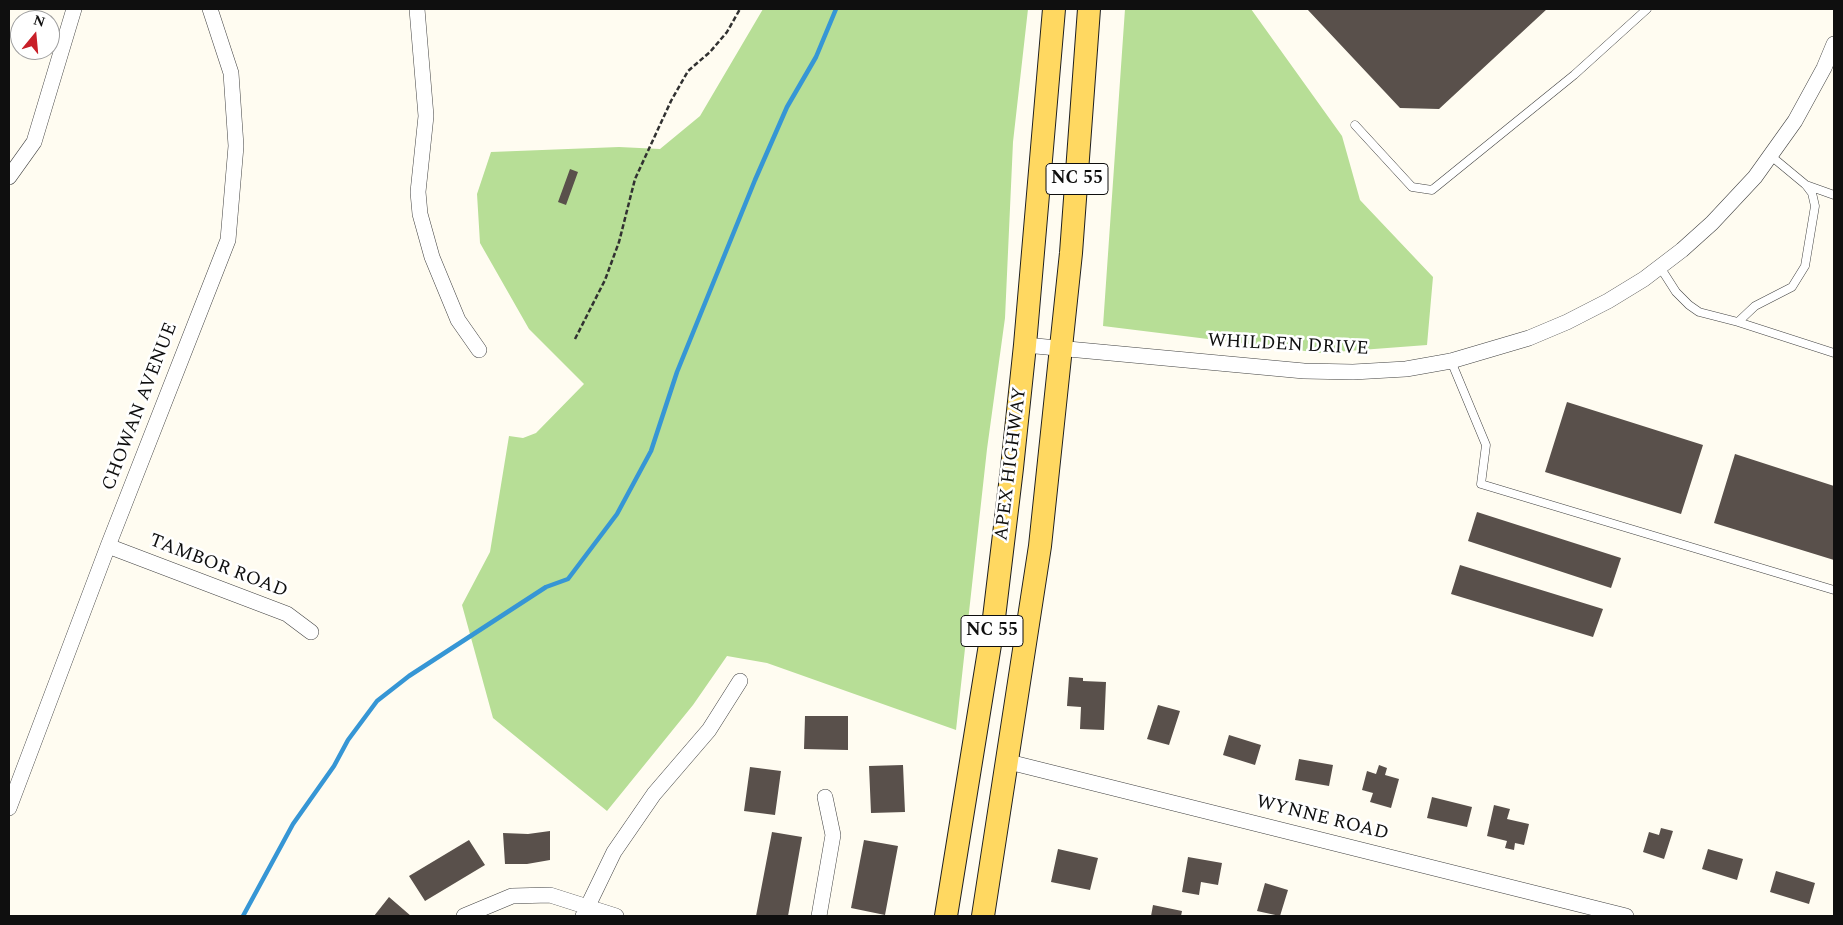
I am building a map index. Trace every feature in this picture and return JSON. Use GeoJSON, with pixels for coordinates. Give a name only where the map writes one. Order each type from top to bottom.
{"type":"FeatureCollection","features":[{"type":"Feature","properties":{"kind":"main road","name":"APEX HIGHWAY"},"geometry":{"type":"LineString","coordinates":[[946,916],[992,626],[1025,345],[1054,9]]}},
{"type":"Feature","properties":{"kind":"main road","name":"APEX HIGHWAY"},"geometry":{"type":"LineString","coordinates":[[983,916],[1009,762],[1040,546],[1061,349],[1090,9]]}},
{"type":"Feature","properties":{"kind":"street"},"geometry":{"type":"LineString","coordinates":[[9,177],[34,142],[74,9]]}},
{"type":"Feature","properties":{"kind":"street","name":"CHOWAN AVENUE"},"geometry":{"type":"LineString","coordinates":[[9,808],[108,546],[228,240],[236,146],[231,73],[210,9]]}},
{"type":"Feature","properties":{"kind":"street"},"geometry":{"type":"LineString","coordinates":[[417,9],[426,116],[418,192],[420,214],[432,257],[458,320],[480,350]]}},
{"type":"Feature","properties":{"kind":"street","name":"WHILDEN DRIVE"},"geometry":{"type":"LineString","coordinates":[[1025,345],[1304,371],[1378,371],[1451,361],[1493,350],[1567,322],[1608,301],[1660,267],[1712,223],[1737,197],[1771,156],[1810,95],[1834,44]]}},
{"type":"Feature","properties":{"kind":"street","name":"TAMBOR ROAD"},"geometry":{"type":"LineString","coordinates":[[108,546],[286,614],[311,632]]}},
{"type":"Feature","properties":{"kind":"street"},"geometry":{"type":"LineString","coordinates":[[584,911],[614,852],[654,794],[709,730],[740,681]]}},
{"type":"Feature","properties":{"kind":"street","name":"WYNNE ROAD"},"geometry":{"type":"LineString","coordinates":[[1009,762],[1626,916]]}},
{"type":"Feature","properties":{"kind":"street"},"geometry":{"type":"LineString","coordinates":[[819,916],[833,835],[826,797]]}},
{"type":"Feature","properties":{"kind":"street"},"geometry":{"type":"LineString","coordinates":[[464,916],[512,896],[550,895],[584,911],[616,916]]}},
{"type":"Feature","properties":{"kind":"lane"},"geometry":{"type":"LineString","coordinates":[[1355,125],[1412,187],[1432,190],[1574,75],[1647,9]]}},
{"type":"Feature","properties":{"kind":"lane"},"geometry":{"type":"LineString","coordinates":[[1738,322],[1755,306],[1792,287],[1805,266],[1815,206],[1812,193],[1806,185],[1771,156]]}},
{"type":"Feature","properties":{"kind":"lane"},"geometry":{"type":"LineString","coordinates":[[1806,185],[1834,195]]}},
{"type":"Feature","properties":{"kind":"lane"},"geometry":{"type":"LineString","coordinates":[[1660,267],[1676,292],[1699,312],[1738,322],[1834,353]]}},
{"type":"Feature","properties":{"kind":"lane"},"geometry":{"type":"LineString","coordinates":[[1451,361],[1486,445],[1481,484],[1834,590]]}},
{"type":"Feature","properties":{"kind":"path"},"geometry":{"type":"LineString","coordinates":[[575,338],[605,280],[619,242],[635,179],[671,101],[688,71],[710,52],[727,32],[740,9]]}},
{"type":"Feature","properties":{"kind":"green space"},"geometry":{"type":"Polygon","coordinates":[[[763,9],[1028,9],[1013,142],[1005,318],[987,449],[956,730],[767,663],[727,656],[693,705],[607,811],[493,718],[462,605],[490,552],[509,436],[523,438],[536,433],[584,384],[529,329],[480,243],[477,194],[491,152],[619,147],[660,149],[700,116],[763,9]]]}},
{"type":"Feature","properties":{"kind":"green space"},"geometry":{"type":"Polygon","coordinates":[[[1125,9],[1251,9],[1342,136],[1360,200],[1433,277],[1427,345],[1321,353],[1103,326],[1125,9]]]}},
{"type":"Feature","properties":{"kind":"building"},"geometry":{"type":"Polygon","coordinates":[[[1307,9],[1547,9],[1439,109],[1400,108],[1307,9]]]}},
{"type":"Feature","properties":{"kind":"building"},"geometry":{"type":"Polygon","coordinates":[[[570,169],[578,172],[566,205],[558,202],[570,169]]]}},
{"type":"Feature","properties":{"kind":"building"},"geometry":{"type":"Polygon","coordinates":[[[1567,402],[1703,445],[1681,514],[1545,472],[1567,402]]]}},
{"type":"Feature","properties":{"kind":"building"},"geometry":{"type":"Polygon","coordinates":[[[1735,454],[1834,486],[1834,560],[1714,523],[1735,454]]]}},
{"type":"Feature","properties":{"kind":"building"},"geometry":{"type":"Polygon","coordinates":[[[1477,512],[1621,558],[1611,588],[1468,541],[1477,512]]]}},
{"type":"Feature","properties":{"kind":"building"},"geometry":{"type":"Polygon","coordinates":[[[1460,565],[1603,609],[1593,637],[1451,594],[1460,565]]]}},
{"type":"Feature","properties":{"kind":"building"},"geometry":{"type":"Polygon","coordinates":[[[1069,677],[1083,678],[1083,681],[1106,682],[1104,730],[1080,729],[1081,707],[1067,706],[1069,677]]]}},
{"type":"Feature","properties":{"kind":"building"},"geometry":{"type":"Polygon","coordinates":[[[1158,705],[1180,711],[1169,745],[1147,739],[1158,705]]]}},
{"type":"Feature","properties":{"kind":"building"},"geometry":{"type":"Polygon","coordinates":[[[805,716],[848,716],[848,750],[804,749],[805,716]]]}},
{"type":"Feature","properties":{"kind":"building"},"geometry":{"type":"Polygon","coordinates":[[[1229,735],[1261,745],[1255,765],[1223,755],[1229,735]]]}},
{"type":"Feature","properties":{"kind":"building"},"geometry":{"type":"Polygon","coordinates":[[[1299,759],[1333,765],[1329,786],[1295,780],[1299,759]]]}},
{"type":"Feature","properties":{"kind":"building"},"geometry":{"type":"Polygon","coordinates":[[[903,765],[905,812],[871,813],[869,766],[903,765]]]}},
{"type":"Feature","properties":{"kind":"building"},"geometry":{"type":"Polygon","coordinates":[[[1379,765],[1387,768],[1385,775],[1399,779],[1391,808],[1370,802],[1373,793],[1362,790],[1367,771],[1376,774],[1379,765]]]}},
{"type":"Feature","properties":{"kind":"building"},"geometry":{"type":"Polygon","coordinates":[[[750,767],[781,771],[775,815],[744,811],[750,767]]]}},
{"type":"Feature","properties":{"kind":"building"},"geometry":{"type":"Polygon","coordinates":[[[1432,797],[1472,807],[1467,827],[1427,818],[1432,797]]]}},
{"type":"Feature","properties":{"kind":"building"},"geometry":{"type":"Polygon","coordinates":[[[1494,805],[1510,809],[1507,819],[1529,824],[1524,845],[1515,843],[1514,850],[1505,848],[1507,841],[1487,836],[1494,805]]]}},
{"type":"Feature","properties":{"kind":"building"},"geometry":{"type":"Polygon","coordinates":[[[1661,828],[1673,831],[1664,859],[1643,852],[1649,832],[1659,835],[1661,828]]]}},
{"type":"Feature","properties":{"kind":"building"},"geometry":{"type":"Polygon","coordinates":[[[550,831],[550,860],[527,864],[505,864],[503,833],[528,834],[550,831]]]}},
{"type":"Feature","properties":{"kind":"building"},"geometry":{"type":"Polygon","coordinates":[[[772,832],[802,837],[788,916],[756,916],[772,832]]]}},
{"type":"Feature","properties":{"kind":"building"},"geometry":{"type":"Polygon","coordinates":[[[469,840],[485,865],[425,901],[409,876],[469,840]]]}},
{"type":"Feature","properties":{"kind":"building"},"geometry":{"type":"Polygon","coordinates":[[[864,840],[898,846],[885,915],[851,908],[864,840]]]}},
{"type":"Feature","properties":{"kind":"building"},"geometry":{"type":"Polygon","coordinates":[[[1058,849],[1098,858],[1090,890],[1051,882],[1058,849]]]}},
{"type":"Feature","properties":{"kind":"building"},"geometry":{"type":"Polygon","coordinates":[[[1708,849],[1743,859],[1737,880],[1702,869],[1708,849]]]}},
{"type":"Feature","properties":{"kind":"building"},"geometry":{"type":"Polygon","coordinates":[[[1188,857],[1222,863],[1218,885],[1201,882],[1199,895],[1182,892],[1188,857]]]}},
{"type":"Feature","properties":{"kind":"building"},"geometry":{"type":"Polygon","coordinates":[[[1776,871],[1815,883],[1809,904],[1770,892],[1776,871]]]}},
{"type":"Feature","properties":{"kind":"building"},"geometry":{"type":"Polygon","coordinates":[[[1265,883],[1288,890],[1280,916],[1257,911],[1265,883]]]}},
{"type":"Feature","properties":{"kind":"building"},"geometry":{"type":"Polygon","coordinates":[[[389,897],[411,916],[374,916],[389,897]]]}},
{"type":"Feature","properties":{"kind":"building"},"geometry":{"type":"Polygon","coordinates":[[[1153,905],[1182,911],[1181,916],[1151,916],[1153,905]]]}},
{"type":"Feature","properties":{"kind":"waterway"},"geometry":{"type":"LineString","coordinates":[[243,916],[293,824],[334,766],[348,740],[377,701],[409,676],[546,587],[568,579],[617,514],[651,451],[677,372],[755,180],[787,107],[816,57],[836,9]]}}]}
